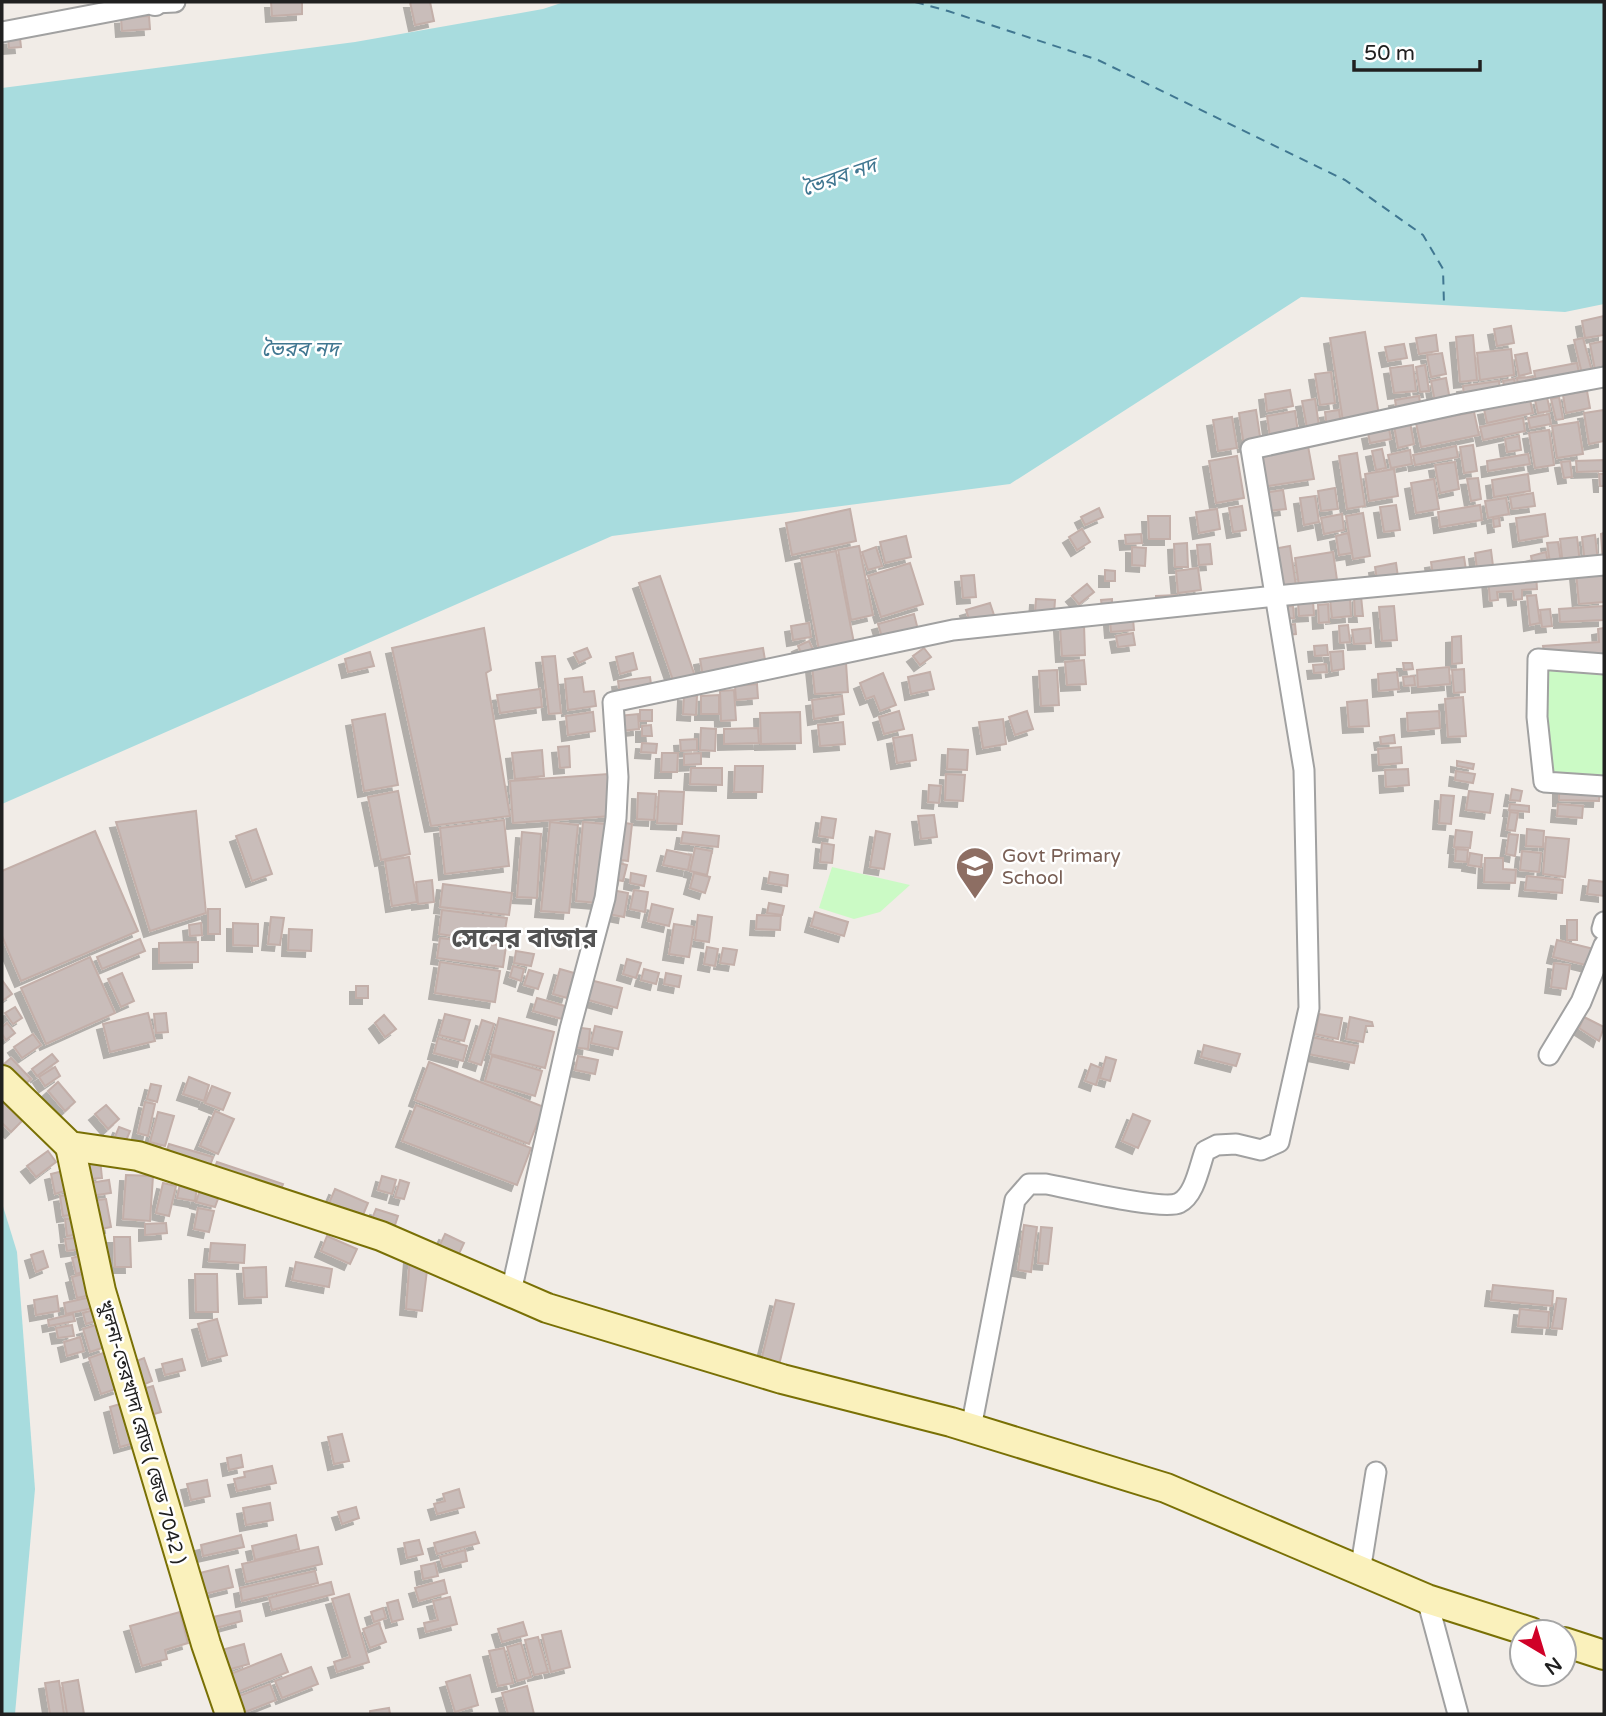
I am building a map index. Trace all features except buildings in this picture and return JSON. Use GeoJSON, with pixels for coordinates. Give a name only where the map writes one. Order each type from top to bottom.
{"type":"FeatureCollection","features":[{"type":"Feature","properties":{"kind":"main road"},"geometry":{"type":"LineString","coordinates":[[2,1080],[70,1146],[138,1156],[381,1236],[547,1308],[769,1375],[971,1428],[1166,1488],[1427,1599],[1508,1625]]}},
{"type":"Feature","properties":{"kind":"main road","name":"খুলনা-তেরখাদা রোড ( জেড 7042 )"},"geometry":{"type":"LineString","coordinates":[[70,1146],[101,1290],[206,1644],[230,1714]]}},
{"type":"Feature","properties":{"kind":"main road"},"geometry":{"type":"LineString","coordinates":[[1578,1647],[1604,1655]]}},
{"type":"Feature","properties":{"kind":"street"},"geometry":{"type":"LineString","coordinates":[[2,32],[161,2]]}},
{"type":"Feature","properties":{"kind":"street"},"geometry":{"type":"LineString","coordinates":[[971,1428],[1015,1200],[1028,1184],[1046,1184],[1157,1204],[1178,1204],[1190,1194],[1205,1151],[1226,1144],[1261,1150],[1279,1142],[1309,1008],[1304,770],[1251,449],[1458,404],[1604,377]]}},
{"type":"Feature","properties":{"kind":"street"},"geometry":{"type":"LineString","coordinates":[[511,1292],[570,1028],[605,898],[616,818],[618,777],[614,702],[953,630],[1604,565]]}},
{"type":"Feature","properties":{"kind":"street"},"geometry":{"type":"LineString","coordinates":[[1604,664],[1538,659],[1536,717],[1544,782],[1604,786]]}},
{"type":"Feature","properties":{"kind":"street"},"geometry":{"type":"LineString","coordinates":[[1604,922],[1604,930]]}},
{"type":"Feature","properties":{"kind":"street"},"geometry":{"type":"LineString","coordinates":[[1549,1055],[1581,1002],[1604,945]]}},
{"type":"Feature","properties":{"kind":"street"},"geometry":{"type":"LineString","coordinates":[[1360,1572],[1376,1472]]}},
{"type":"Feature","properties":{"kind":"street"},"geometry":{"type":"LineString","coordinates":[[1427,1599],[1458,1714]]}},
{"type":"Feature","properties":{"kind":"green space"},"geometry":{"type":"Polygon","coordinates":[[[1540,660],[1604,666],[1604,784],[1545,781],[1540,660]]]}},
{"type":"Feature","properties":{"kind":"green space"},"geometry":{"type":"Polygon","coordinates":[[[832,867],[910,885],[880,912],[854,919],[819,908],[832,867]]]}},
{"type":"Feature","properties":{"kind":"water","name":"ভৈরব নদ"},"geometry":{"type":"Polygon","coordinates":[[[564,2],[1604,2],[1604,304],[1565,312],[1301,297],[1010,484],[612,536],[2,804],[2,88],[355,42],[543,9],[564,2]]]}},
{"type":"Feature","properties":{"kind":"water"},"geometry":{"type":"Polygon","coordinates":[[[2,1203],[17,1252],[35,1489],[15,1714],[2,1714],[2,1203]]]}},
{"type":"Feature","properties":{"kind":"ferry route"},"geometry":{"type":"LineString","coordinates":[[915,2],[1098,60],[1345,180],[1423,235],[1443,269],[1444,305]]}},
{"type":"Feature","properties":{"kind":"place","name":"Govt Primary School"},"geometry":{"type":"Point","coordinates":[975,900]}},
{"type":"Feature","properties":{"kind":"district","name":"সেনের বাজার"},"geometry":{"type":"Point","coordinates":[524,938]}}]}
